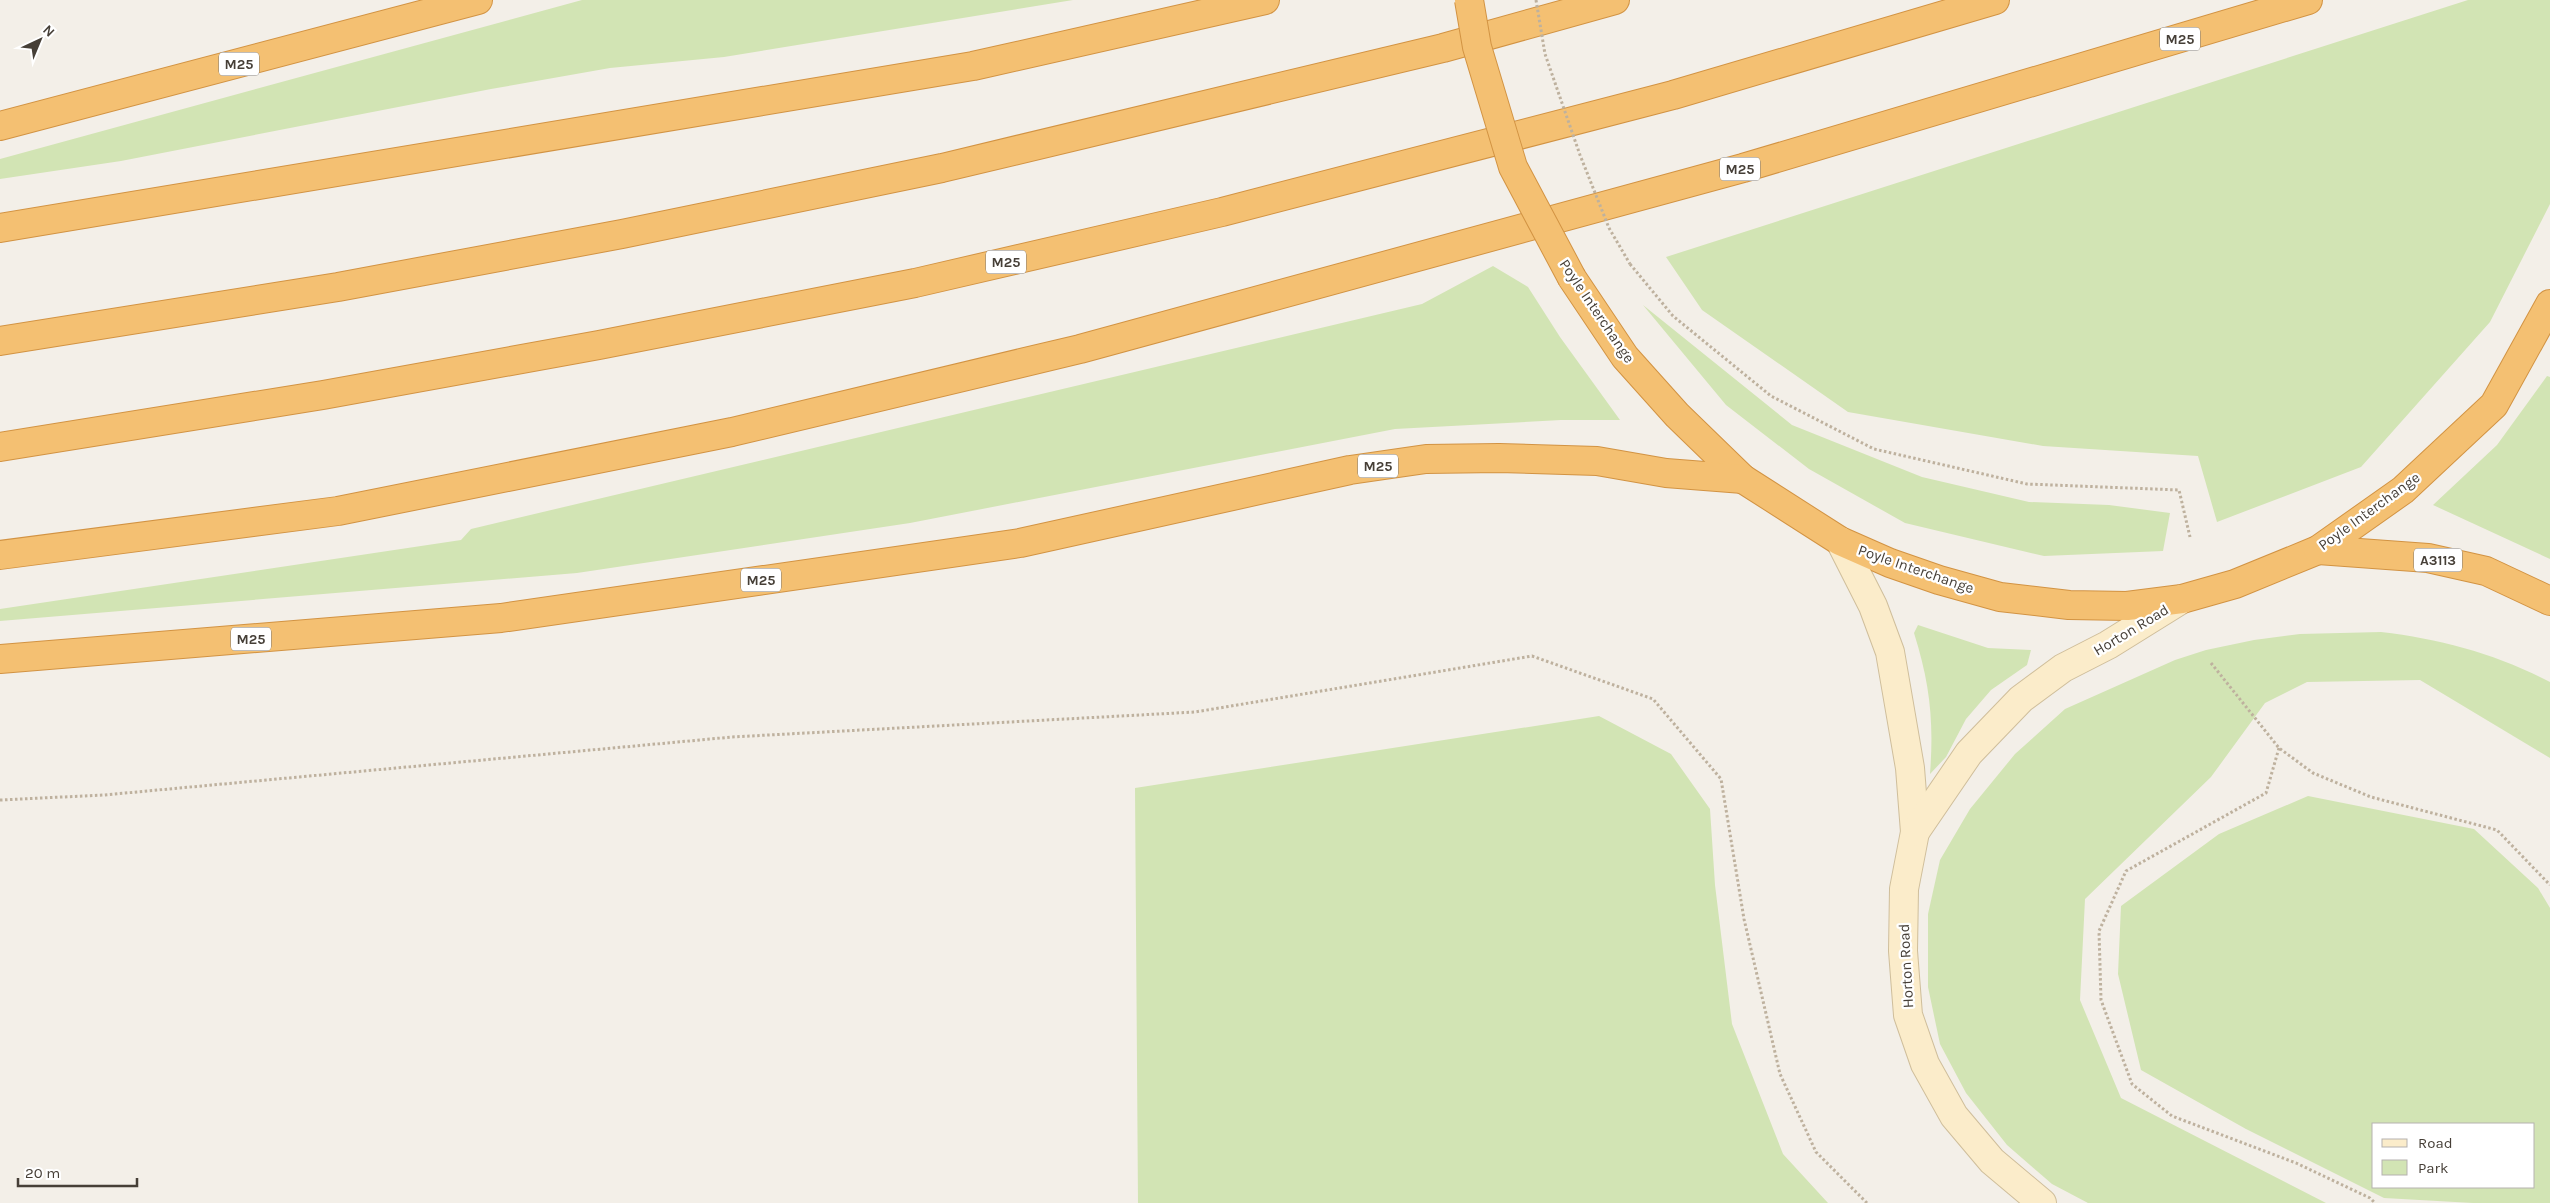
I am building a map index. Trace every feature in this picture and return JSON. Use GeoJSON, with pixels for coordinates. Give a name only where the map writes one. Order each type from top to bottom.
{"type":"FeatureCollection","features":[{"type":"Feature","properties":{"kind":"highway","name":"M25"},"geometry":{"type":"LineString","coordinates":[[0,126],[478,0]]}},
{"type":"Feature","properties":{"kind":"highway"},"geometry":{"type":"LineString","coordinates":[[0,228],[973,66],[1265,0]]}},
{"type":"Feature","properties":{"kind":"highway","name":"Poyle Interchange"},"geometry":{"type":"LineString","coordinates":[[1470,0],[1477,47],[1513,167],[1572,278],[1625,358],[1677,415],[1743,478],[1840,541],[1931,577],[2000,597],[2068,605],[2127,606],[2182,599],[2235,584],[2318,550],[2402,490],[2494,405],[2550,304]]}},
{"type":"Feature","properties":{"kind":"highway"},"geometry":{"type":"LineString","coordinates":[[0,341],[348,285],[622,234],[942,168],[1443,48],[1615,0]]}},
{"type":"Feature","properties":{"kind":"highway","name":"M25"},"geometry":{"type":"LineString","coordinates":[[0,447],[323,395],[599,345],[914,283],[1222,212],[1673,95],[1995,0]]}},
{"type":"Feature","properties":{"kind":"highway","name":"M25"},"geometry":{"type":"LineString","coordinates":[[0,555],[338,511],[732,432],[1070,351],[1743,168],[2308,0]]}},
{"type":"Feature","properties":{"kind":"highway","name":"M25"},"geometry":{"type":"LineString","coordinates":[[0,659],[501,618],[1020,543],[1350,470],[1426,459],[1499,458],[1597,461],[1666,473],[1743,478]]}},
{"type":"Feature","properties":{"kind":"highway","name":"A3113"},"geometry":{"type":"LineString","coordinates":[[2318,550],[2428,558],[2486,571],[2550,601]]}},
{"type":"Feature","properties":{"kind":"street","name":"Horton Road"},"geometry":{"type":"LineString","coordinates":[[1840,541],[1873,606],[1890,652],[1910,768],[1915,832],[1904,889],[1903,951],[1908,1015],[1922,1056],[1954,1116],[1992,1161],[2042,1203]]}},
{"type":"Feature","properties":{"kind":"street","name":"Horton Road"},"geometry":{"type":"LineString","coordinates":[[1915,832],[1969,753],[2021,699],[2064,668],[2108,645],[2182,599]]}},
{"type":"Feature","properties":{"kind":"path"},"geometry":{"type":"LineString","coordinates":[[1536,0],[1545,54],[1580,155],[1609,228],[1630,264],[1673,316],[1772,396],[1874,449],[2027,484],[2179,490],[2190,537]]}},
{"type":"Feature","properties":{"kind":"path"},"geometry":{"type":"LineString","coordinates":[[0,800],[104,795],[732,737],[1195,712],[1532,656],[1653,699],[1721,779],[1744,919],[1780,1074],[1816,1152],[1867,1203]]}},
{"type":"Feature","properties":{"kind":"path"},"geometry":{"type":"LineString","coordinates":[[2211,663],[2279,748],[2313,773],[2371,797],[2497,830],[2550,885]]}},
{"type":"Feature","properties":{"kind":"path"},"geometry":{"type":"LineString","coordinates":[[2279,748],[2266,793],[2126,871],[2099,931],[2101,1000],[2132,1084],[2172,1116],[2296,1163],[2370,1198],[2375,1203]]}},
{"type":"Feature","properties":{"kind":"green space"},"geometry":{"type":"Polygon","coordinates":[[[582,0],[1073,0],[724,57],[610,68],[491,89],[121,161],[0,179],[0,159],[582,0]]]}},
{"type":"Feature","properties":{"kind":"green space"},"geometry":{"type":"Polygon","coordinates":[[[2468,0],[2550,0],[2550,204],[2490,322],[2361,467],[2217,522],[2198,456],[2043,446],[1848,412],[1702,310],[1666,257],[2468,0]]]}},
{"type":"Feature","properties":{"kind":"green space"},"geometry":{"type":"Polygon","coordinates":[[[1493,266],[1528,287],[1560,337],[1620,420],[1561,420],[1395,429],[910,523],[577,573],[0,621],[0,609],[461,540],[471,529],[1422,304],[1493,266]]]}},
{"type":"Feature","properties":{"kind":"green space"},"geometry":{"type":"Polygon","coordinates":[[[1643,305],[1792,425],[1922,477],[2029,502],[2109,505],[2170,513],[2163,551],[2044,556],[1905,523],[1809,469],[1726,405],[1643,305]]]}},
{"type":"Feature","properties":{"kind":"green space"},"geometry":{"type":"Polygon","coordinates":[[[2547,376],[2550,377],[2550,559],[2433,505],[2497,445],[2547,376]]]}},
{"type":"Feature","properties":{"kind":"green space"},"geometry":{"type":"Polygon","coordinates":[[[1918,625],[1988,648],[2031,650],[2027,665],[1991,690],[1966,719],[1946,757],[1930,774],[1930,703],[1924,669],[1914,633],[1918,625]]]}},
{"type":"Feature","properties":{"kind":"green space"},"geometry":{"type":"Polygon","coordinates":[[[2381,632],[2425,639],[2468,649],[2509,663],[2550,682],[2550,758],[2420,680],[2307,682],[2265,703],[2211,777],[2085,899],[2080,1000],[2121,1098],[2326,1203],[2088,1203],[2052,1184],[2007,1145],[1966,1093],[1940,1044],[1928,987],[1928,914],[1940,860],[1970,809],[2015,754],[2065,709],[2175,660],[2206,650],[2254,640],[2300,634],[2381,632]]]}},
{"type":"Feature","properties":{"kind":"green space"},"geometry":{"type":"Polygon","coordinates":[[[1599,716],[1671,754],[1710,809],[1715,885],[1732,1024],[1783,1154],[1828,1203],[1138,1203],[1135,788],[1599,716]]]}},
{"type":"Feature","properties":{"kind":"green space"},"geometry":{"type":"Polygon","coordinates":[[[2308,796],[2474,829],[2538,888],[2550,908],[2550,1203],[2473,1203],[2384,1198],[2246,1129],[2141,1070],[2118,974],[2121,906],[2219,834],[2308,796]]]}}]}
